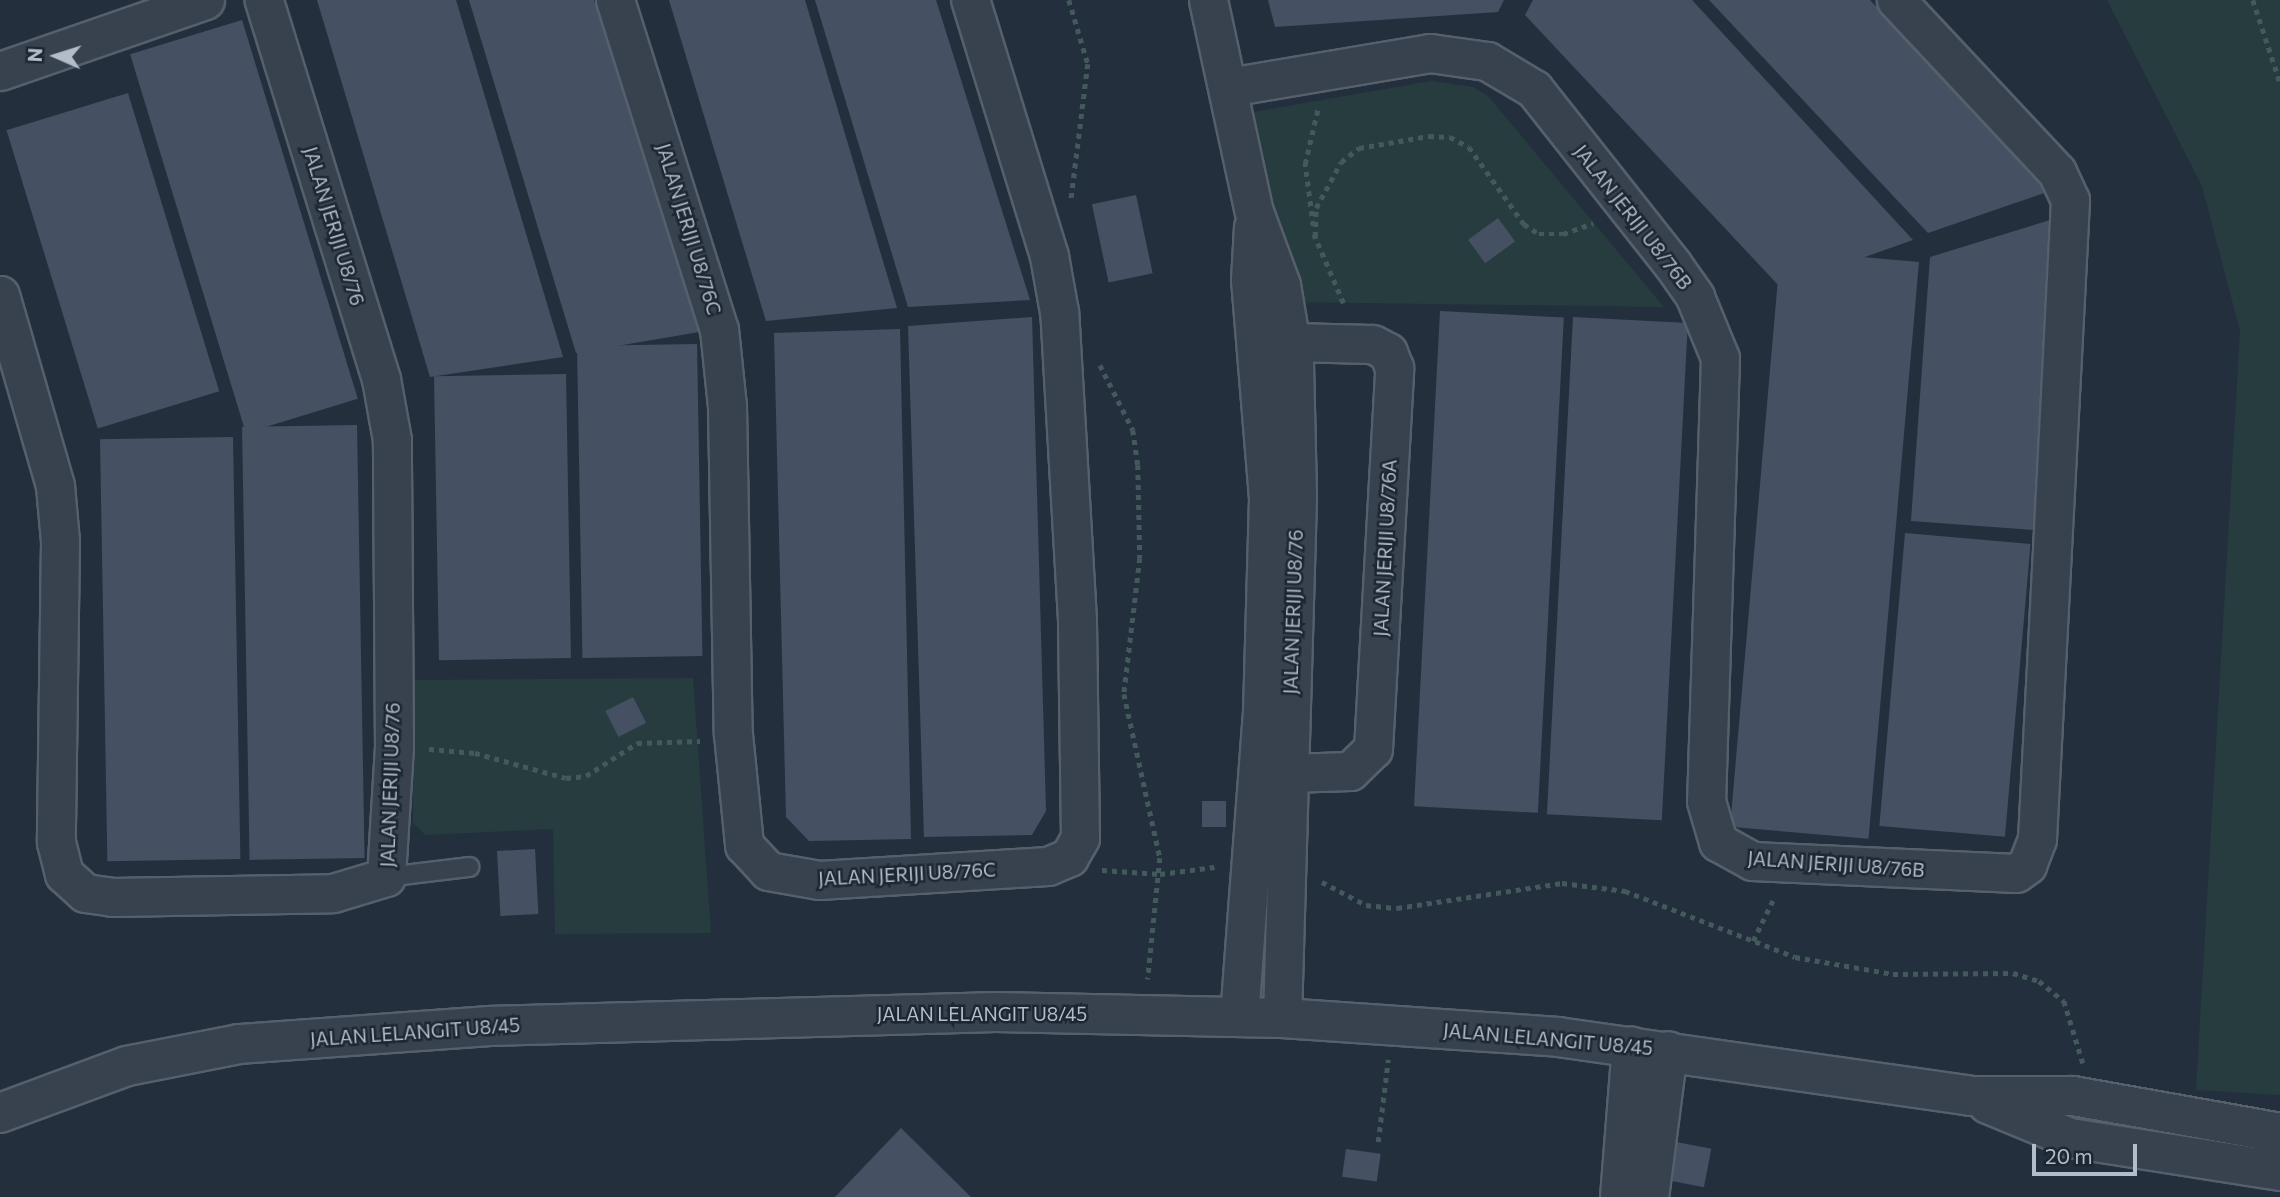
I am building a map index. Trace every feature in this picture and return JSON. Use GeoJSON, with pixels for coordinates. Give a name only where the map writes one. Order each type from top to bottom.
{"type":"FeatureCollection","features":[{"type":"Feature","properties":{"kind":"street"},"geometry":{"type":"LineString","coordinates":[[0,71],[205,0]]}},
{"type":"Feature","properties":{"kind":"street","name":"JALAN JERIJI U8/76"},"geometry":{"type":"LineString","coordinates":[[0,295],[55,486],[60,541],[56,842],[64,874],[85,892],[112,897],[333,893],[386,877],[394,747],[386,407],[264,0]]}},
{"type":"Feature","properties":{"kind":"street","name":"JALAN JERIJI U8/76C"},"geometry":{"type":"LineString","coordinates":[[615,0],[719,329],[727,406],[734,745],[744,845],[768,871],[819,880],[1059,863]]}},
{"type":"Feature","properties":{"kind":"street"},"geometry":{"type":"LineString","coordinates":[[970,0],[1049,256],[1059,313],[1081,828],[1075,849],[1059,863]]}},
{"type":"Feature","properties":{"kind":"street","name":"JALAN JERIJI U8/76"},"geometry":{"type":"LineString","coordinates":[[1208,0],[1254,212],[1281,285],[1291,342],[1297,498],[1282,1018]]}},
{"type":"Feature","properties":{"kind":"street","name":"JALAN JERIJI U8/76B"},"geometry":{"type":"LineString","coordinates":[[1229,87],[1430,53],[1506,69],[1534,89],[1695,297],[1720,358],[1708,818],[1728,851],[1779,863],[2003,874],[2027,865],[2037,839],[2070,200],[2057,172],[1896,0]]}},
{"type":"Feature","properties":{"kind":"street","name":"JALAN JERIJI U8/76"},"geometry":{"type":"LineString","coordinates":[[1239,1017],[1251,863],[1268,498],[1250,280],[1254,212]]}},
{"type":"Feature","properties":{"kind":"street","name":"JALAN JERIJI U8/76A"},"geometry":{"type":"LineString","coordinates":[[1288,773],[1360,768],[1375,740],[1394,368],[1388,352],[1360,343],[1291,342]]}},
{"type":"Feature","properties":{"kind":"street","name":"JALAN LELANGIT U8/45"},"geometry":{"type":"LineString","coordinates":[[2,1109],[127,1066],[239,1044],[755,1017],[1143,1015],[1282,1018],[1650,1047],[1970,1096],[2073,1096],[2280,1133]]}},
{"type":"Feature","properties":{"kind":"street"},"geometry":{"type":"LineString","coordinates":[[1619,1197],[1650,1047]]}},
{"type":"Feature","properties":{"kind":"street"},"geometry":{"type":"LineString","coordinates":[[1648,1197],[1650,1047]]}},
{"type":"Feature","properties":{"kind":"street","name":"JALAN LELANGIT U8/45"},"geometry":{"type":"LineString","coordinates":[[1970,1096],[2070,1138],[2279,1171]]}},
{"type":"Feature","properties":{"kind":"lane"},"geometry":{"type":"LineString","coordinates":[[386,877],[469,866]]}},
{"type":"Feature","properties":{"kind":"path"},"geometry":{"type":"LineString","coordinates":[[1069,0],[1088,64],[1070,207]]}},
{"type":"Feature","properties":{"kind":"path"},"geometry":{"type":"LineString","coordinates":[[2253,0],[2280,82]]}},
{"type":"Feature","properties":{"kind":"path"},"geometry":{"type":"LineString","coordinates":[[1344,68],[1307,136],[1315,237],[1360,343]]}},
{"type":"Feature","properties":{"kind":"path"},"geometry":{"type":"LineString","coordinates":[[1315,237],[1316,208],[1341,162],[1359,148],[1402,139],[1450,137],[1469,147],[1524,224],[1539,233],[1583,228],[1623,202]]}},
{"type":"Feature","properties":{"kind":"path"},"geometry":{"type":"LineString","coordinates":[[1095,358],[1133,430],[1138,465],[1140,558],[1124,694],[1159,836],[1160,874],[1143,1015]]}},
{"type":"Feature","properties":{"kind":"path"},"geometry":{"type":"LineString","coordinates":[[394,747],[475,753],[566,778],[586,776],[657,737],[734,745]]}},
{"type":"Feature","properties":{"kind":"path"},"geometry":{"type":"LineString","coordinates":[[1286,853],[1335,892],[1366,905],[1426,908],[1562,883],[1625,891],[1795,957],[1893,974],[2013,973],[2039,981],[2064,1001],[2078,1032],[2084,1066],[2073,1096]]}},
{"type":"Feature","properties":{"kind":"path"},"geometry":{"type":"LineString","coordinates":[[1059,863],[1160,874],[1251,863]]}},
{"type":"Feature","properties":{"kind":"path"},"geometry":{"type":"LineString","coordinates":[[1753,941],[1774,903],[1779,863]]}},
{"type":"Feature","properties":{"kind":"path"},"geometry":{"type":"LineString","coordinates":[[1378,1142],[1391,1026]]}},
{"type":"Feature","properties":{"kind":"green space"},"geometry":{"type":"Polygon","coordinates":[[[2107,0],[2280,0],[2280,1095],[2196,1090],[2240,331],[2202,186],[2107,0]]]}},
{"type":"Feature","properties":{"kind":"green space"},"geometry":{"type":"Polygon","coordinates":[[[1431,81],[1473,87],[1488,96],[1664,307],[1291,302],[1251,139],[1253,112],[1431,81]]]}},
{"type":"Feature","properties":{"kind":"green space"},"geometry":{"type":"Polygon","coordinates":[[[693,678],[711,933],[555,934],[553,829],[425,835],[413,823],[412,680],[693,678]]]}},
{"type":"Feature","properties":{"kind":"building"},"geometry":{"type":"Polygon","coordinates":[[[317,0],[456,0],[563,357],[430,377],[317,0]]]}},
{"type":"Feature","properties":{"kind":"building"},"geometry":{"type":"Polygon","coordinates":[[[469,0],[594,0],[699,332],[576,353],[469,0]]]}},
{"type":"Feature","properties":{"kind":"building"},"geometry":{"type":"Polygon","coordinates":[[[669,0],[805,0],[897,308],[766,321],[669,0]]]}},
{"type":"Feature","properties":{"kind":"building"},"geometry":{"type":"Polygon","coordinates":[[[815,0],[936,0],[1030,300],[908,307],[815,0]]]}},
{"type":"Feature","properties":{"kind":"building"},"geometry":{"type":"Polygon","coordinates":[[[1268,0],[1504,0],[1498,12],[1275,27],[1268,0]]]}},
{"type":"Feature","properties":{"kind":"building"},"geometry":{"type":"Polygon","coordinates":[[[1533,0],[1692,0],[1913,240],[1780,287],[1525,15],[1533,0]]]}},
{"type":"Feature","properties":{"kind":"building"},"geometry":{"type":"Polygon","coordinates":[[[1709,0],[1870,0],[2047,192],[1928,233],[1709,0]]]}},
{"type":"Feature","properties":{"kind":"building"},"geometry":{"type":"Polygon","coordinates":[[[242,20],[358,399],[246,433],[130,54],[242,20]]]}},
{"type":"Feature","properties":{"kind":"building"},"geometry":{"type":"Polygon","coordinates":[[[128,93],[219,391],[98,428],[7,130],[128,93]]]}},
{"type":"Feature","properties":{"kind":"building"},"geometry":{"type":"Polygon","coordinates":[[[1136,195],[1153,273],[1109,283],[1092,204],[1136,195]]]}},
{"type":"Feature","properties":{"kind":"building"},"geometry":{"type":"Polygon","coordinates":[[[1498,218],[1515,241],[1485,263],[1468,240],[1498,218]]]}},
{"type":"Feature","properties":{"kind":"building"},"geometry":{"type":"Polygon","coordinates":[[[2050,220],[2034,530],[1911,521],[1930,257],[2050,220]]]}},
{"type":"Feature","properties":{"kind":"building"},"geometry":{"type":"Polygon","coordinates":[[[1781,250],[1919,262],[1869,839],[1730,827],[1781,250]]]}},
{"type":"Feature","properties":{"kind":"building"},"geometry":{"type":"Polygon","coordinates":[[[1440,311],[1564,317],[1538,813],[1414,806],[1440,311]]]}},
{"type":"Feature","properties":{"kind":"building"},"geometry":{"type":"Polygon","coordinates":[[[1032,317],[1046,811],[1032,835],[924,837],[908,326],[1032,317]]]}},
{"type":"Feature","properties":{"kind":"building"},"geometry":{"type":"Polygon","coordinates":[[[1573,317],[1688,323],[1662,820],[1547,814],[1573,317]]]}},
{"type":"Feature","properties":{"kind":"building"},"geometry":{"type":"Polygon","coordinates":[[[900,329],[911,839],[809,841],[786,817],[774,333],[900,329]]]}},
{"type":"Feature","properties":{"kind":"building"},"geometry":{"type":"Polygon","coordinates":[[[697,344],[702,656],[582,658],[577,346],[697,344]]]}},
{"type":"Feature","properties":{"kind":"building"},"geometry":{"type":"Polygon","coordinates":[[[566,374],[571,658],[439,660],[434,376],[566,374]]]}},
{"type":"Feature","properties":{"kind":"building"},"geometry":{"type":"Polygon","coordinates":[[[357,425],[365,858],[250,860],[242,427],[357,425]]]}},
{"type":"Feature","properties":{"kind":"building"},"geometry":{"type":"Polygon","coordinates":[[[233,437],[240,859],[107,861],[100,439],[233,437]]]}},
{"type":"Feature","properties":{"kind":"building"},"geometry":{"type":"Polygon","coordinates":[[[1905,533],[2031,544],[2005,837],[1879,826],[1905,533]]]}},
{"type":"Feature","properties":{"kind":"building"},"geometry":{"type":"Polygon","coordinates":[[[633,697],[646,723],[619,737],[605,711],[633,697]]]}},
{"type":"Feature","properties":{"kind":"building"},"geometry":{"type":"Polygon","coordinates":[[[1202,801],[1226,801],[1226,827],[1202,827],[1202,801]]]}},
{"type":"Feature","properties":{"kind":"building"},"geometry":{"type":"Polygon","coordinates":[[[535,849],[538,914],[500,916],[497,851],[535,849]]]}},
{"type":"Feature","properties":{"kind":"building"},"geometry":{"type":"Polygon","coordinates":[[[901,1128],[971,1197],[835,1197],[901,1128]]]}},
{"type":"Feature","properties":{"kind":"building"},"geometry":{"type":"Polygon","coordinates":[[[1676,1142],[1711,1149],[1704,1187],[1669,1180],[1676,1142]]]}},
{"type":"Feature","properties":{"kind":"building"},"geometry":{"type":"Polygon","coordinates":[[[1346,1149],[1381,1154],[1377,1182],[1342,1177],[1346,1149]]]}}]}
